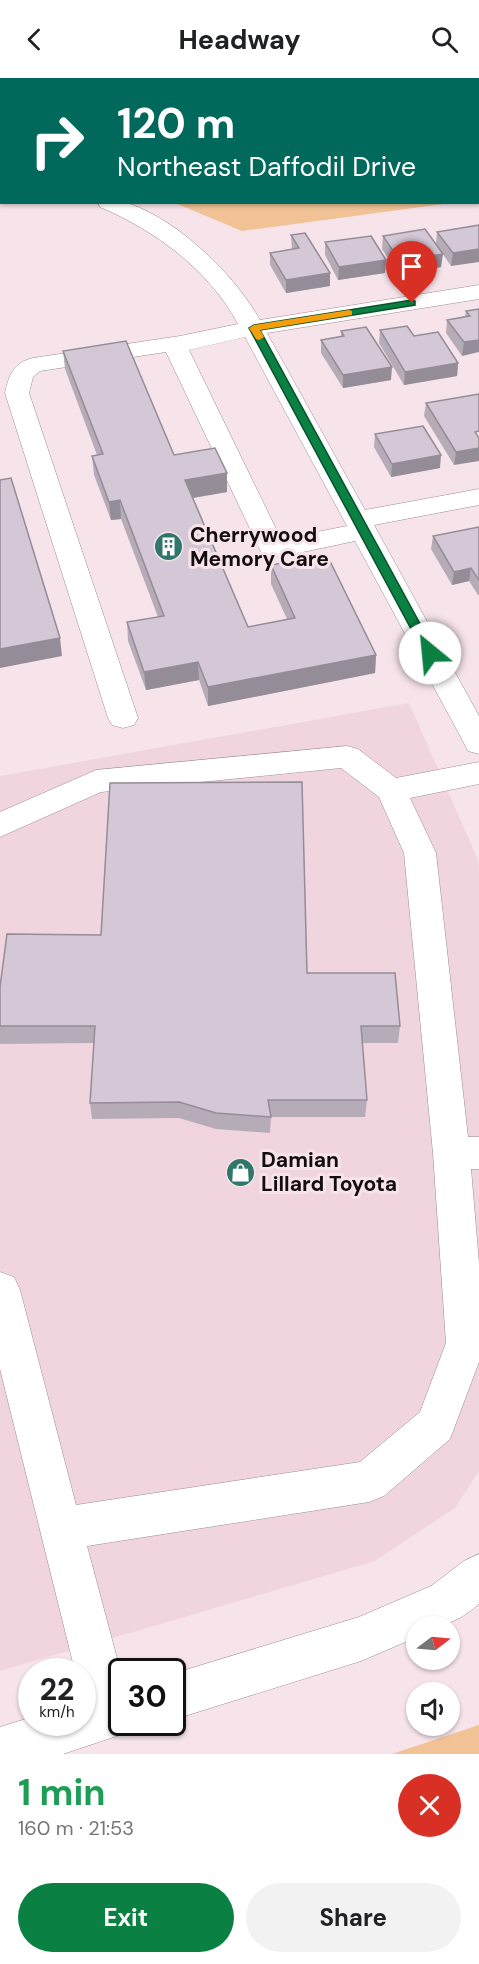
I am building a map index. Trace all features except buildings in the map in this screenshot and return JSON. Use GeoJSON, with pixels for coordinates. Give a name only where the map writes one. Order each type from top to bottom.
{"type":"FeatureCollection","features":[{"type":"Feature","properties":{"kind":"street"},"geometry":{"type":"LineString","coordinates":[[113,204],[181,243],[215,274],[238,302],[479,743]]}},
{"type":"Feature","properties":{"kind":"street"},"geometry":{"type":"LineString","coordinates":[[123,718],[17,393],[21,374],[33,365],[180,343],[254,328],[479,292]]}},
{"type":"Feature","properties":{"kind":"street"},"geometry":{"type":"LineString","coordinates":[[180,343],[177,350],[271,546],[279,548],[361,525],[479,497]]}},
{"type":"Feature","properties":{"kind":"street"},"geometry":{"type":"LineString","coordinates":[[0,825],[96,781],[347,757],[391,790],[420,853],[465,1153],[466,1342],[435,1425],[369,1481],[61,1529]]}},
{"type":"Feature","properties":{"kind":"street"},"geometry":{"type":"LineString","coordinates":[[391,790],[479,773]]}},
{"type":"Feature","properties":{"kind":"street"},"geometry":{"type":"LineString","coordinates":[[0,1290],[61,1529],[108,1688]]}},
{"type":"Feature","properties":{"kind":"street"},"geometry":{"type":"LineString","coordinates":[[186,1693],[361,1639],[447,1602],[479,1576]]}},
{"type":"Feature","properties":{"kind":"street"},"geometry":{"type":"LineString","coordinates":[[0,1750],[108,1717]]}},
{"type":"Feature","properties":{"kind":"shaded area"},"geometry":{"type":"Polygon","coordinates":[[[177,204],[444,204],[242,231],[177,204]]]}},
{"type":"Feature","properties":{"kind":"shaded area","name":"Damian Lillard Toyota"},"geometry":{"type":"Polygon","coordinates":[[[409,703],[478,860],[479,1471],[455,1508],[375,1561],[44,1658],[18,1658],[18,1666],[0,1671],[0,776],[409,703]]]}},
{"type":"Feature","properties":{"kind":"shaded area"},"geometry":{"type":"Polygon","coordinates":[[[479,1725],[479,1754],[392,1754],[446,1736],[460,1736],[460,1731],[479,1725]]]}},
{"type":"Feature","properties":{"kind":"slow traffic"},"geometry":{"type":"LineString","coordinates":[[259,337],[254,328],[349,313]]}},
{"type":"Feature","properties":{"kind":"place","name":"Cherrywood Memory Care"},"geometry":{"type":"Point","coordinates":[169,547]}},
{"type":"Feature","properties":{"kind":"place","name":"Damian Lillard Toyota"},"geometry":{"type":"Point","coordinates":[240,1172]}},
{"type":"Feature","properties":{"kind":"route"},"geometry":{"type":"LineString","coordinates":[[412,303],[254,328],[430,653]]}}]}
